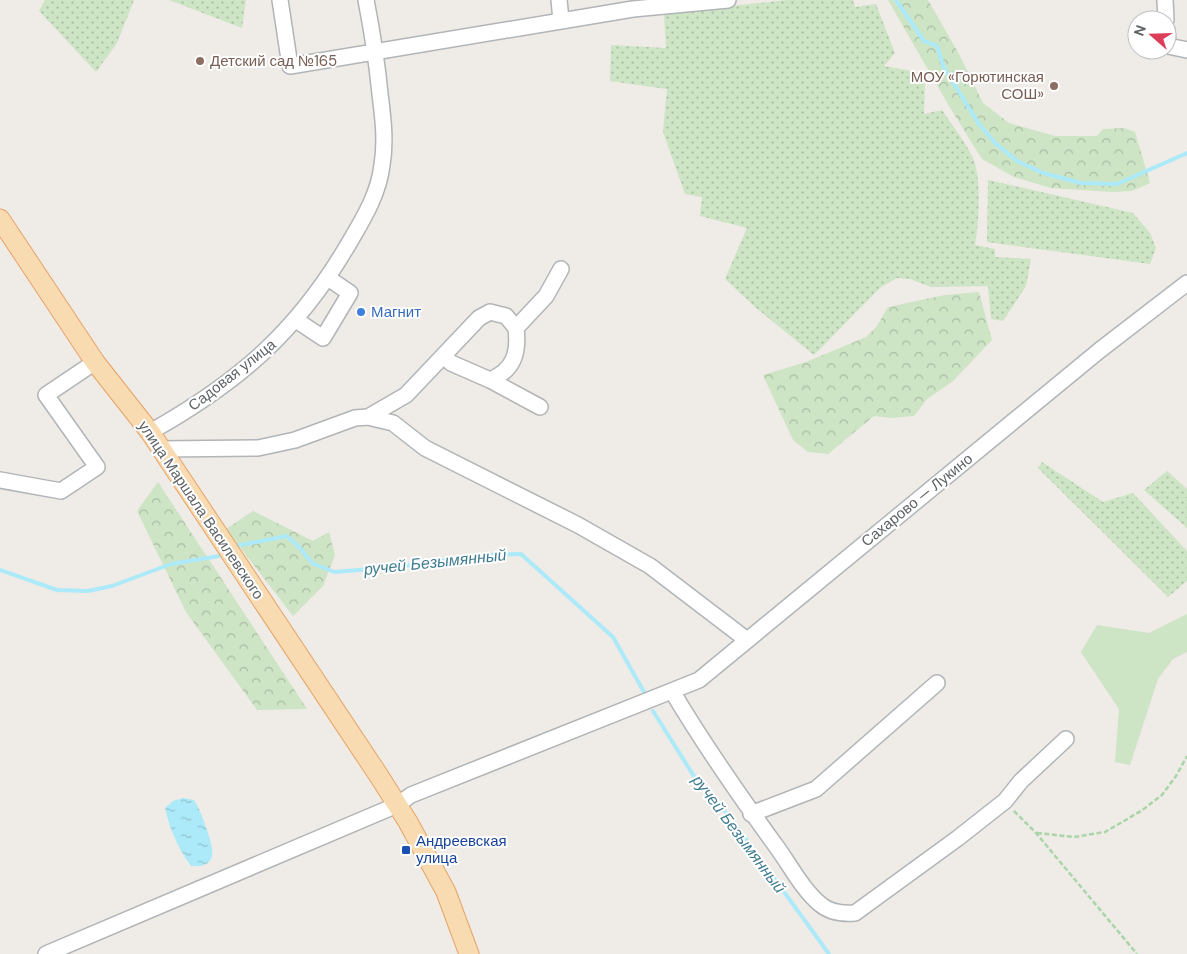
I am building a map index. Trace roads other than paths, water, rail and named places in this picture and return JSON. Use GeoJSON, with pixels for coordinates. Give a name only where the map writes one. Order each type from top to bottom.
{"type":"FeatureCollection","features":[{"type":"Feature","properties":{"kind":"main road","name":"улица Маршала Василевского"},"geometry":{"type":"LineString","coordinates":[[0,218],[95,362],[150,432],[368,758],[446,892],[469,954]]}},
{"type":"Feature","properties":{"kind":"street"},"geometry":{"type":"LineString","coordinates":[[280,0],[290,66],[561,20],[633,5],[728,0]]}},
{"type":"Feature","properties":{"kind":"street","name":"Садовая улица"},"geometry":{"type":"LineString","coordinates":[[150,432],[183,414],[228,382],[270,348],[296,320],[328,278],[370,205],[378,186],[382,166],[384,131],[376,51],[366,0]]}},
{"type":"Feature","properties":{"kind":"street"},"geometry":{"type":"LineString","coordinates":[[560,0],[561,20]]}},
{"type":"Feature","properties":{"kind":"street"},"geometry":{"type":"LineString","coordinates":[[516,328],[546,296],[561,269]]}},
{"type":"Feature","properties":{"kind":"street"},"geometry":{"type":"LineString","coordinates":[[296,320],[323,338],[350,293],[328,278]]}},
{"type":"Feature","properties":{"kind":"street","name":"Сахарово — Лукино"},"geometry":{"type":"LineString","coordinates":[[397,805],[410,795],[639,702],[699,680],[1100,350],[1187,283]]}},
{"type":"Feature","properties":{"kind":"street"},"geometry":{"type":"LineString","coordinates":[[368,417],[406,395],[479,318],[490,312],[506,316],[516,328],[518,344],[513,362],[503,375],[490,380]]}},
{"type":"Feature","properties":{"kind":"street"},"geometry":{"type":"LineString","coordinates":[[444,356],[452,364],[490,380],[540,407]]}},
{"type":"Feature","properties":{"kind":"street"},"geometry":{"type":"LineString","coordinates":[[0,480],[61,491],[97,467],[46,395],[95,362]]}},
{"type":"Feature","properties":{"kind":"street"},"geometry":{"type":"LineString","coordinates":[[161,449],[258,448],[295,440],[354,418],[368,417],[393,423],[425,448],[578,525],[650,566],[747,640]]}},
{"type":"Feature","properties":{"kind":"street"},"geometry":{"type":"LineString","coordinates":[[751,814],[816,789],[937,683]]}},
{"type":"Feature","properties":{"kind":"street"},"geometry":{"type":"LineString","coordinates":[[672,691],[702,743],[807,890],[820,904],[830,911],[840,914],[855,913],[943,849],[1005,801],[1021,781],[1066,740]]}},
{"type":"Feature","properties":{"kind":"street"},"geometry":{"type":"LineString","coordinates":[[46,954],[397,805]]}},
{"type":"Feature","properties":{"kind":"water"},"geometry":{"type":"Polygon","coordinates":[[[183,798],[194,800],[203,818],[212,850],[212,856],[207,864],[191,866],[182,853],[169,823],[165,808],[173,801],[183,798]]]}},
{"type":"Feature","properties":{"kind":"waterway"},"geometry":{"type":"LineString","coordinates":[[896,0],[924,41],[937,46],[944,68],[979,124],[996,144],[1017,161],[1043,173],[1081,183],[1117,184],[1187,153]]}},
{"type":"Feature","properties":{"kind":"waterway","name":"ручей Безымянный"},"geometry":{"type":"LineString","coordinates":[[236,546],[287,536],[312,563],[334,572],[397,567],[484,555],[521,554],[613,637],[644,692]]}},
{"type":"Feature","properties":{"kind":"waterway","name":"ручей Безымянный"},"geometry":{"type":"LineString","coordinates":[[0,570],[57,590],[88,591],[112,586],[171,564],[219,556]]}},
{"type":"Feature","properties":{"kind":"waterway","name":"ручей Безымянный"},"geometry":{"type":"LineString","coordinates":[[653,711],[697,781],[729,816],[829,954]]}},
{"type":"Feature","properties":{"kind":"place","name":"Детский сад №165"},"geometry":{"type":"Point","coordinates":[200,61]}},
{"type":"Feature","properties":{"kind":"place","name":"МОУ «Горютинская СОШ»"},"geometry":{"type":"Point","coordinates":[1054,86]}},
{"type":"Feature","properties":{"kind":"place","name":"Магнит"},"geometry":{"type":"Point","coordinates":[361,312]}},
{"type":"Feature","properties":{"kind":"place","name":"Андреевская улица"},"geometry":{"type":"Point","coordinates":[406,850]}}]}
